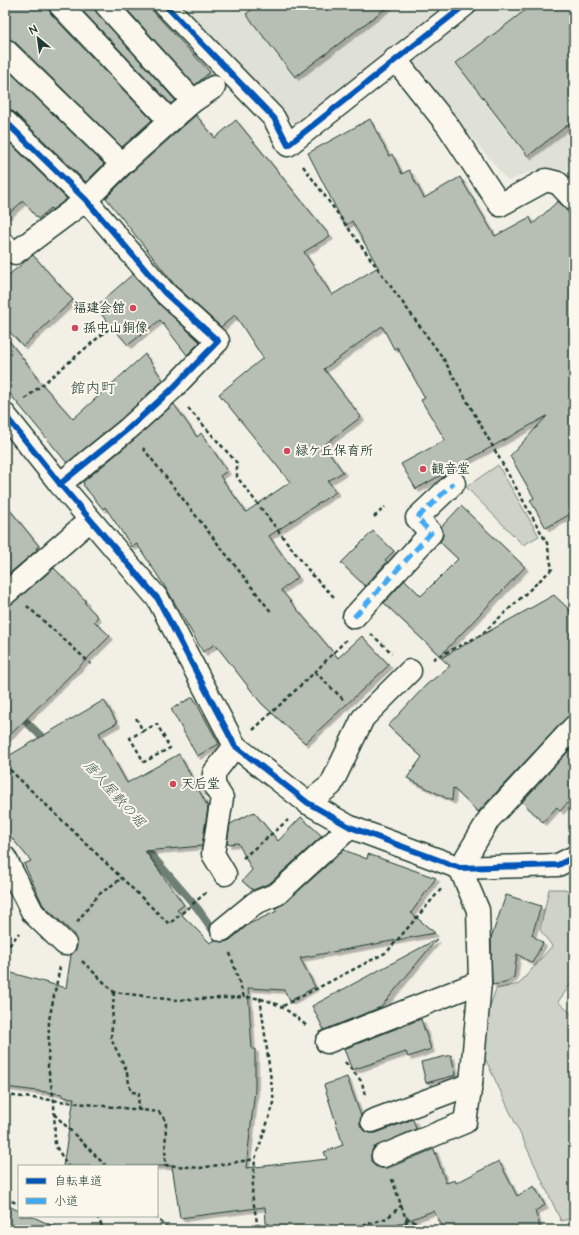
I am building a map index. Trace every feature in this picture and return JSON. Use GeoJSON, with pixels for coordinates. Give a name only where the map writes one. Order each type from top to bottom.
{"type":"FeatureCollection","features":[{"type":"Feature","properties":{"kind":"street"},"geometry":{"type":"LineString","coordinates":[[60,5],[170,121]]}},
{"type":"Feature","properties":{"kind":"street"},"geometry":{"type":"LineString","coordinates":[[106,5],[194,101]]}},
{"type":"Feature","properties":{"kind":"street"},"geometry":{"type":"LineString","coordinates":[[165,5],[274,118],[288,145],[395,59],[466,5]]}},
{"type":"Feature","properties":{"kind":"street"},"geometry":{"type":"LineString","coordinates":[[5,50],[122,164]]}},
{"type":"Feature","properties":{"kind":"street"},"geometry":{"type":"LineString","coordinates":[[395,59],[448,126],[500,205],[546,180],[566,179],[574,200]]}},
{"type":"Feature","properties":{"kind":"street"},"geometry":{"type":"LineString","coordinates":[[5,245],[15,253],[86,200],[122,164],[170,121],[194,101],[214,88]]}},
{"type":"Feature","properties":{"kind":"street"},"geometry":{"type":"LineString","coordinates":[[5,121],[86,200],[165,293],[218,342],[171,390],[128,429],[60,484]]}},
{"type":"Feature","properties":{"kind":"street"},"geometry":{"type":"LineString","coordinates":[[5,415],[60,484],[158,599],[235,746],[308,803],[350,827],[460,868],[558,865],[574,857]]}},
{"type":"Feature","properties":{"kind":"street"},"geometry":{"type":"LineString","coordinates":[[357,621],[430,533],[417,518],[454,483]]}},
{"type":"Feature","properties":{"kind":"street"},"geometry":{"type":"LineString","coordinates":[[7,592],[90,520]]}},
{"type":"Feature","properties":{"kind":"street"},"geometry":{"type":"LineString","coordinates":[[308,803],[331,785],[363,718],[410,671]]}},
{"type":"Feature","properties":{"kind":"street"},"geometry":{"type":"LineString","coordinates":[[460,868],[489,820],[574,727]]}},
{"type":"Feature","properties":{"kind":"street"},"geometry":{"type":"LineString","coordinates":[[226,874],[214,854],[222,798],[214,785],[214,773],[235,746]]}},
{"type":"Feature","properties":{"kind":"street"},"geometry":{"type":"LineString","coordinates":[[222,930],[255,903],[277,894],[350,827]]}},
{"type":"Feature","properties":{"kind":"street"},"geometry":{"type":"LineString","coordinates":[[5,858],[33,913],[65,944]]}},
{"type":"Feature","properties":{"kind":"street"},"geometry":{"type":"LineString","coordinates":[[383,1156],[465,1122],[471,1084],[480,982],[478,910],[460,868]]}},
{"type":"Feature","properties":{"kind":"street"},"geometry":{"type":"LineString","coordinates":[[327,1042],[480,982]]}},
{"type":"Feature","properties":{"kind":"street"},"geometry":{"type":"LineString","coordinates":[[372,1121],[471,1084]]}},
{"type":"Feature","properties":{"kind":"path"},"geometry":{"type":"LineString","coordinates":[[171,390],[237,463],[238,477],[313,576],[357,621],[410,671],[481,635],[552,568],[547,543],[443,358],[288,145]]}},
{"type":"Feature","properties":{"kind":"path"},"geometry":{"type":"LineString","coordinates":[[23,400],[112,326]]}},
{"type":"Feature","properties":{"kind":"path"},"geometry":{"type":"LineString","coordinates":[[128,429],[272,613]]}},
{"type":"Feature","properties":{"kind":"path"},"geometry":{"type":"LineString","coordinates":[[374,517],[385,507]]}},
{"type":"Feature","properties":{"kind":"path"},"geometry":{"type":"LineString","coordinates":[[7,592],[91,664]]}},
{"type":"Feature","properties":{"kind":"path"},"geometry":{"type":"LineString","coordinates":[[235,746],[315,672],[357,621]]}},
{"type":"Feature","properties":{"kind":"path"},"geometry":{"type":"LineString","coordinates":[[315,672],[363,718]]}},
{"type":"Feature","properties":{"kind":"path"},"geometry":{"type":"LineString","coordinates":[[136,718],[143,732]]}},
{"type":"Feature","properties":{"kind":"path"},"geometry":{"type":"LineString","coordinates":[[157,724],[170,748],[144,762],[130,738],[143,732],[157,724]]}},
{"type":"Feature","properties":{"kind":"path"},"geometry":{"type":"LineString","coordinates":[[5,765],[169,924],[192,906],[196,901]]}},
{"type":"Feature","properties":{"kind":"path"},"geometry":{"type":"LineString","coordinates":[[226,874],[308,803]]}},
{"type":"Feature","properties":{"kind":"path"},"geometry":{"type":"LineString","coordinates":[[283,1006],[387,952],[460,868]]}},
{"type":"Feature","properties":{"kind":"path"},"geometry":{"type":"LineString","coordinates":[[122,878],[98,895],[69,933],[65,944],[114,992],[174,1000],[260,997],[283,1006],[327,1042],[362,1082],[372,1121]]}},
{"type":"Feature","properties":{"kind":"path"},"geometry":{"type":"LineString","coordinates":[[222,930],[244,997]]}},
{"type":"Feature","properties":{"kind":"path"},"geometry":{"type":"LineString","coordinates":[[60,967],[49,1020],[48,1068],[54,1101],[55,1145],[67,1165]]}},
{"type":"Feature","properties":{"kind":"path"},"geometry":{"type":"LineString","coordinates":[[114,992],[111,1039],[126,1069],[131,1092],[139,1093],[138,1110]]}},
{"type":"Feature","properties":{"kind":"path"},"geometry":{"type":"LineString","coordinates":[[251,1230],[259,1229],[252,1194],[255,1159],[274,1103],[260,997]]}},
{"type":"Feature","properties":{"kind":"path"},"geometry":{"type":"LineString","coordinates":[[5,1096],[159,1112],[166,1121],[165,1165],[200,1168],[255,1159]]}},
{"type":"Feature","properties":{"kind":"path"},"geometry":{"type":"LineString","coordinates":[[54,1114],[105,1165]]}},
{"type":"Feature","properties":{"kind":"path"},"geometry":{"type":"LineString","coordinates":[[383,1156],[407,1222]]}},
{"type":"Feature","properties":{"kind":"path"},"geometry":{"type":"LineString","coordinates":[[5,1202],[9,1200],[18,1204]]}},
{"type":"Feature","properties":{"kind":"path"},"geometry":{"type":"LineString","coordinates":[[349,1230],[387,1218],[402,1205]]}},
{"type":"Feature","properties":{"kind":"path"},"geometry":{"type":"LineString","coordinates":[[405,1216],[407,1230]]}},
{"type":"Feature","properties":{"kind":"path"},"geometry":{"type":"LineString","coordinates":[[405,1216],[428,1230]]}},
{"type":"Feature","properties":{"kind":"path"},"geometry":{"type":"LineString","coordinates":[[98,1217],[104,1230]]}},
{"type":"Feature","properties":{"kind":"path"},"geometry":{"type":"LineString","coordinates":[[156,1217],[169,1230]]}},
{"type":"Feature","properties":{"kind":"shaded area"},"geometry":{"type":"Polygon","coordinates":[[[178,5],[574,5],[574,165],[565,171],[535,170],[508,181],[410,64],[390,48],[298,128],[178,5]]]}},
{"type":"Feature","properties":{"kind":"shaded area"},"geometry":{"type":"Polygon","coordinates":[[[498,465],[539,536],[523,545],[466,487],[498,465]]]}},
{"type":"Feature","properties":{"kind":"shaded area"},"geometry":{"type":"Polygon","coordinates":[[[549,889],[566,889],[574,900],[574,979],[558,1002],[574,1016],[574,1218],[561,1221],[483,1054],[488,1012],[496,989],[519,984],[552,946],[540,930],[549,889]]]}},
{"type":"Feature","properties":{"kind":"building"},"geometry":{"type":"Polygon","coordinates":[[[5,5],[48,5],[51,14],[152,120],[122,147],[14,41],[5,38],[5,5]]]}},
{"type":"Feature","properties":{"kind":"building"},"geometry":{"type":"Polygon","coordinates":[[[77,5],[94,5],[97,13],[175,100],[171,104],[77,5]]]}},
{"type":"Feature","properties":{"kind":"building"},"geometry":{"type":"Polygon","coordinates":[[[123,5],[147,5],[210,72],[195,85],[123,5]]]}},
{"type":"Feature","properties":{"kind":"building"},"geometry":{"type":"Polygon","coordinates":[[[258,5],[390,5],[295,77],[246,14],[258,5]]]}},
{"type":"Feature","properties":{"kind":"building"},"geometry":{"type":"Polygon","coordinates":[[[532,5],[574,5],[574,120],[528,156],[456,63],[532,5]]]}},
{"type":"Feature","properties":{"kind":"building"},"geometry":{"type":"Polygon","coordinates":[[[5,67],[104,164],[86,182],[14,112],[5,109],[5,67]]]}},
{"type":"Feature","properties":{"kind":"building"},"geometry":{"type":"Polygon","coordinates":[[[196,115],[215,138],[236,120],[330,236],[304,252],[332,295],[378,267],[352,221],[345,226],[308,153],[370,119],[389,156],[392,154],[402,174],[409,170],[424,198],[460,177],[495,236],[530,217],[533,224],[558,201],[574,219],[574,512],[546,528],[530,500],[534,498],[510,456],[547,416],[416,489],[401,464],[445,440],[421,400],[425,398],[397,347],[394,349],[382,326],[324,369],[361,417],[324,445],[343,472],[328,481],[336,492],[269,536],[298,577],[281,590],[338,658],[362,636],[389,665],[305,743],[261,703],[215,644],[203,652],[169,593],[137,544],[132,547],[105,507],[103,509],[83,485],[83,482],[174,404],[197,437],[201,433],[227,471],[220,476],[246,512],[290,482],[219,394],[263,358],[235,315],[221,327],[174,284],[106,198],[131,173],[196,115]]]}},
{"type":"Feature","properties":{"kind":"building"},"geometry":{"type":"Polygon","coordinates":[[[5,138],[67,199],[52,210],[51,208],[38,219],[23,201],[5,217],[5,138]]]}},
{"type":"Feature","properties":{"kind":"building"},"geometry":{"type":"Polygon","coordinates":[[[33,255],[73,300],[23,346],[5,327],[5,278],[33,255]]]}},
{"type":"Feature","properties":{"kind":"building","name":"福建会舘"},"geometry":{"type":"Polygon","coordinates":[[[133,274],[157,302],[200,342],[187,355],[160,320],[128,345],[95,307],[133,274]]]}},
{"type":"Feature","properties":{"kind":"building"},"geometry":{"type":"Polygon","coordinates":[[[5,336],[36,375],[35,376],[73,419],[145,354],[163,380],[120,420],[67,463],[5,388],[5,336]]]}},
{"type":"Feature","properties":{"kind":"building"},"geometry":{"type":"Polygon","coordinates":[[[5,504],[39,546],[36,548],[37,550],[10,573],[5,567],[5,504]]]}},
{"type":"Feature","properties":{"kind":"building"},"geometry":{"type":"Polygon","coordinates":[[[461,506],[525,567],[440,656],[384,603],[405,580],[421,596],[458,559],[440,542],[443,536],[441,527],[461,506]]]}},
{"type":"Feature","properties":{"kind":"building"},"geometry":{"type":"Polygon","coordinates":[[[373,531],[394,551],[385,560],[387,562],[365,586],[341,563],[373,531]]]}},
{"type":"Feature","properties":{"kind":"building"},"geometry":{"type":"Polygon","coordinates":[[[54,568],[86,601],[84,602],[98,617],[94,621],[110,636],[5,740],[5,609],[54,568]]]}},
{"type":"Feature","properties":{"kind":"building"},"geometry":{"type":"Polygon","coordinates":[[[554,595],[574,614],[574,715],[565,719],[478,812],[453,788],[452,801],[407,778],[422,757],[388,726],[426,685],[450,666],[441,658],[554,595]]]}},
{"type":"Feature","properties":{"kind":"building"},"geometry":{"type":"Polygon","coordinates":[[[193,697],[219,744],[197,756],[171,709],[193,697]]]}},
{"type":"Feature","properties":{"kind":"building"},"geometry":{"type":"Polygon","coordinates":[[[104,700],[117,723],[99,733],[127,783],[179,754],[208,807],[202,846],[145,851],[184,905],[177,910],[210,943],[215,940],[224,942],[230,940],[249,924],[277,911],[274,909],[285,903],[344,850],[367,859],[368,854],[436,878],[411,913],[435,933],[300,958],[315,987],[290,1001],[284,990],[248,988],[252,1049],[255,1049],[255,1090],[246,1168],[327,1159],[324,1152],[343,1145],[324,1085],[347,1077],[361,1116],[360,1125],[364,1131],[376,1133],[413,1119],[416,1129],[373,1148],[371,1160],[375,1166],[388,1168],[434,1149],[446,1183],[455,1180],[456,1183],[499,1161],[517,1196],[534,1186],[545,1205],[535,1211],[541,1230],[445,1230],[433,1211],[383,1230],[278,1230],[277,1227],[266,1223],[265,1207],[180,1218],[172,1166],[63,1165],[74,1098],[63,1097],[62,1094],[5,1087],[5,983],[8,972],[66,988],[71,955],[77,947],[74,934],[43,905],[24,864],[31,861],[5,830],[5,758],[104,700]]]}},
{"type":"Feature","properties":{"kind":"building"},"geometry":{"type":"Polygon","coordinates":[[[574,745],[574,796],[560,811],[557,807],[543,822],[522,802],[574,745]]]}},
{"type":"Feature","properties":{"kind":"building"},"geometry":{"type":"Polygon","coordinates":[[[254,812],[278,841],[301,817],[322,836],[270,883],[253,890],[242,881],[252,870],[238,843],[227,844],[230,824],[254,812]]]}},
{"type":"Feature","properties":{"kind":"building"},"geometry":{"type":"Polygon","coordinates":[[[506,895],[541,906],[532,935],[543,943],[532,963],[517,954],[514,977],[505,983],[492,985],[491,938],[506,895]]]}},
{"type":"Feature","properties":{"kind":"building"},"geometry":{"type":"Polygon","coordinates":[[[437,939],[381,1007],[324,1030],[312,1006],[437,939]]]}},
{"type":"Feature","properties":{"kind":"building"},"geometry":{"type":"Polygon","coordinates":[[[421,1019],[431,1049],[408,1057],[406,1052],[352,1070],[344,1049],[421,1019]]]}},
{"type":"Feature","properties":{"kind":"building"},"geometry":{"type":"Polygon","coordinates":[[[451,1055],[456,1075],[426,1083],[421,1062],[451,1055]]]}},
{"type":"Feature","properties":{"kind":"building"},"geometry":{"type":"Polygon","coordinates":[[[5,1204],[18,1210],[18,1217],[33,1217],[62,1230],[5,1230],[5,1204]]]}},
{"type":"Feature","properties":{"kind":"waterway","name":"唐人屋敷の堀"},"geometry":{"type":"LineString","coordinates":[[5,701],[49,744]]}},
{"type":"Feature","properties":{"kind":"waterway","name":"唐人屋敷の堀"},"geometry":{"type":"LineString","coordinates":[[141,843],[198,909],[217,936]]}},
{"type":"Feature","properties":{"kind":"marked path"},"geometry":{"type":"LineString","coordinates":[[354,617],[431,533],[417,518],[454,483]]}},
{"type":"Feature","properties":{"kind":"cycle path"},"geometry":{"type":"LineString","coordinates":[[165,5],[274,118],[288,145],[465,5]]}},
{"type":"Feature","properties":{"kind":"cycle path"},"geometry":{"type":"LineString","coordinates":[[5,121],[86,200],[165,293],[218,341],[171,390],[128,429],[60,484]]}},
{"type":"Feature","properties":{"kind":"cycle path"},"geometry":{"type":"LineString","coordinates":[[5,415],[60,484],[158,599],[235,746],[308,803],[350,827],[460,868],[558,865],[574,857]]}},
{"type":"Feature","properties":{"kind":"place","name":"福建会舘"},"geometry":{"type":"Point","coordinates":[133,308]}},
{"type":"Feature","properties":{"kind":"place","name":"孫中山銅像"},"geometry":{"type":"Point","coordinates":[75,328]}},
{"type":"Feature","properties":{"kind":"place","name":"緑ケ丘保育所"},"geometry":{"type":"Point","coordinates":[287,451]}},
{"type":"Feature","properties":{"kind":"place","name":"観音堂"},"geometry":{"type":"Point","coordinates":[423,469]}},
{"type":"Feature","properties":{"kind":"place","name":"天后堂"},"geometry":{"type":"Point","coordinates":[173,784]}},
{"type":"Feature","properties":{"kind":"district","name":"館内町"},"geometry":{"type":"Point","coordinates":[93,388]}}]}
